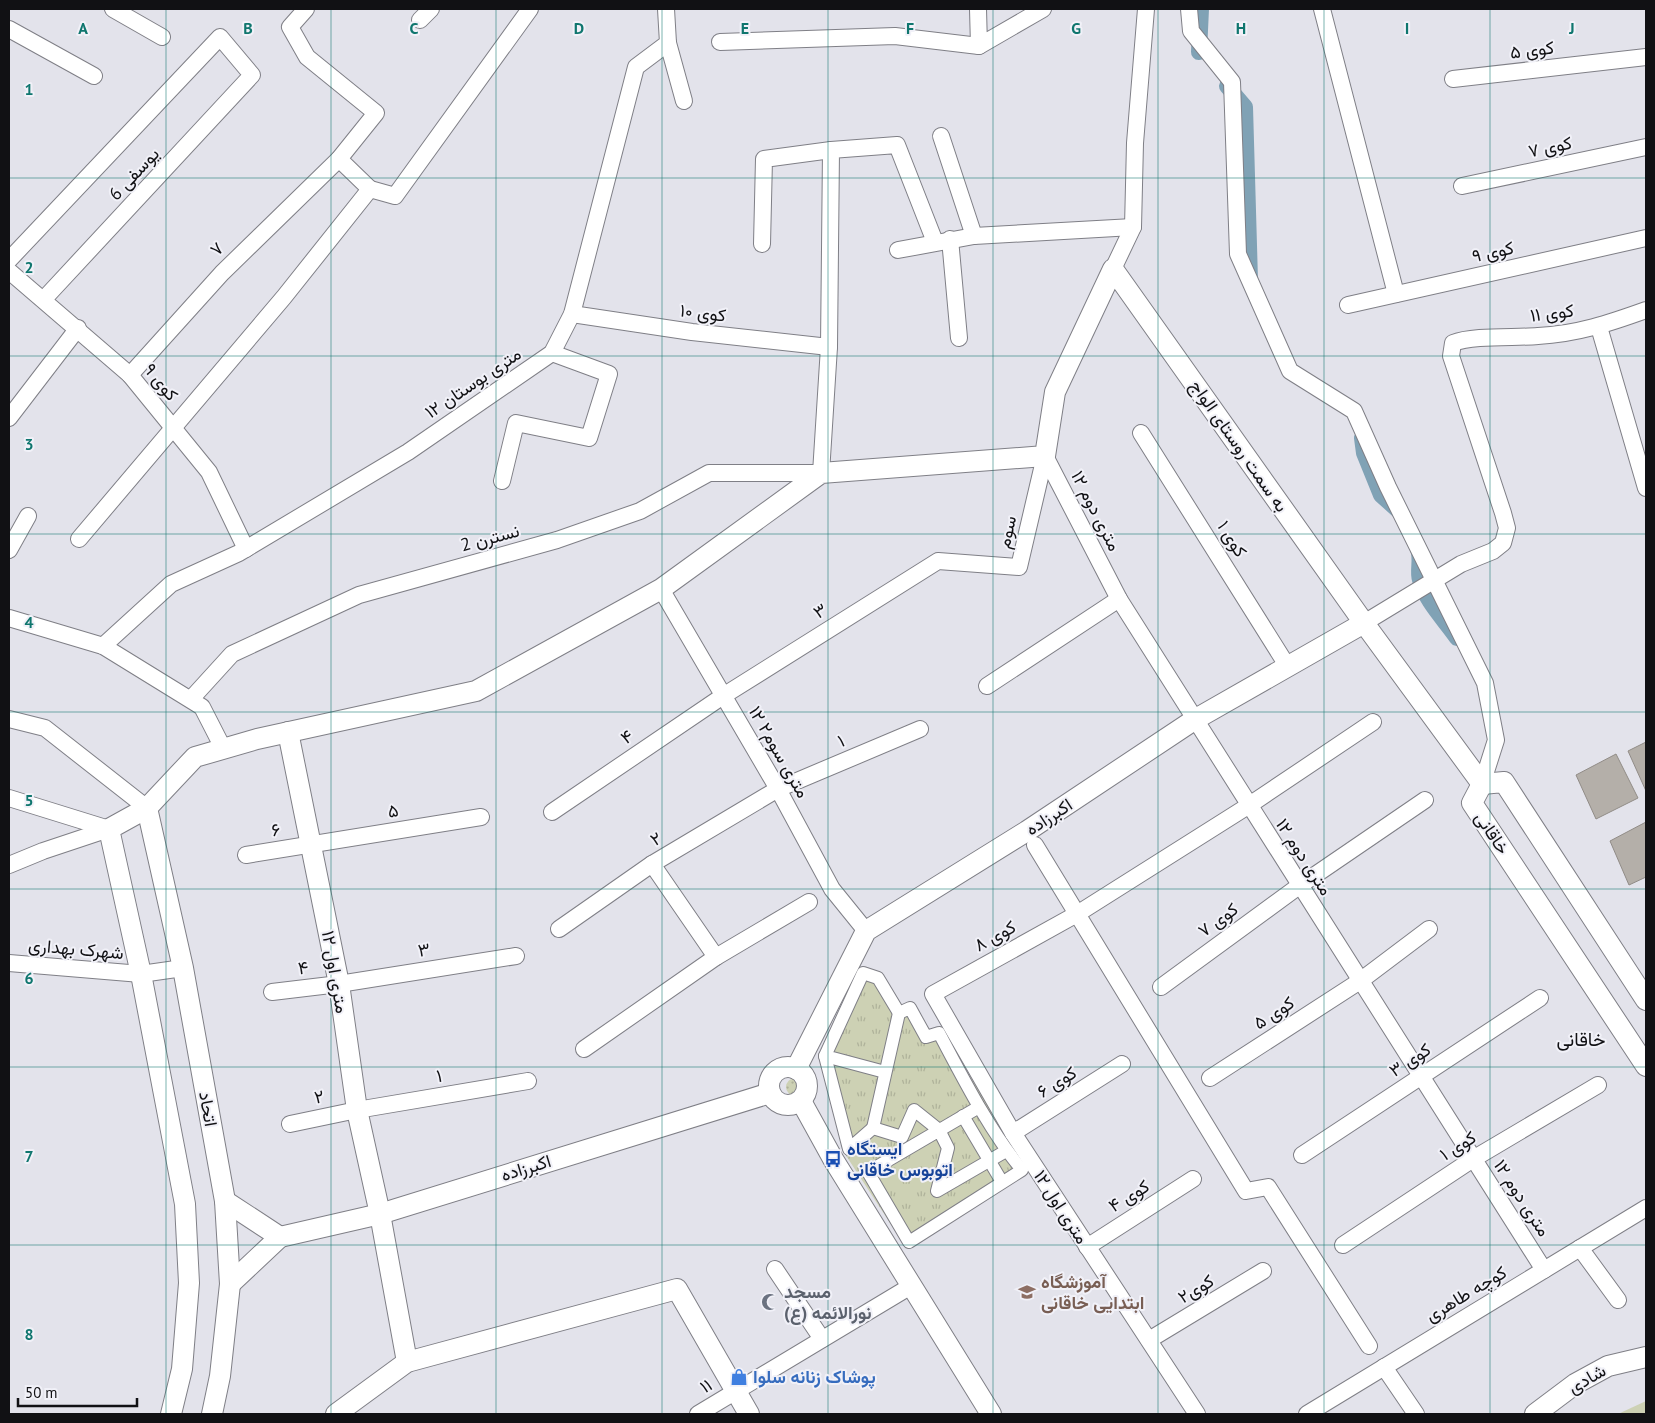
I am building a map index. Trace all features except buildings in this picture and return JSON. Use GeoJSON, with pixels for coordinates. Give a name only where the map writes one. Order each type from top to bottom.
{"type":"FeatureCollection","features":[{"type":"Feature","properties":{"kind":"street"},"geometry":{"type":"LineString","coordinates":[[113,9],[162,37]]}},
{"type":"Feature","properties":{"kind":"street","name":"۷"},"geometry":{"type":"LineString","coordinates":[[130,375],[222,273],[339,160],[376,113],[307,57],[290,27],[306,9]]}},
{"type":"Feature","properties":{"kind":"street"},"geometry":{"type":"LineString","coordinates":[[339,160],[370,189],[395,196],[530,9]]}},
{"type":"Feature","properties":{"kind":"street"},"geometry":{"type":"LineString","coordinates":[[666,9],[668,44],[684,102]]}},
{"type":"Feature","properties":{"kind":"street"},"geometry":{"type":"LineString","coordinates":[[978,9],[979,46]]}},
{"type":"Feature","properties":{"kind":"street"},"geometry":{"type":"LineString","coordinates":[[720,42],[895,36],[979,46],[1043,9]]}},
{"type":"Feature","properties":{"kind":"street"},"geometry":{"type":"LineString","coordinates":[[9,866],[43,851],[109,829],[146,808],[195,757],[288,732],[476,691],[661,589],[821,473],[1045,456],[1055,392],[1133,227],[1135,143],[1146,9]]}},
{"type":"Feature","properties":{"kind":"street"},"geometry":{"type":"LineString","coordinates":[[1188,9],[1191,31],[1232,82],[1238,254],[1290,371],[1354,411],[1388,487],[1436,580],[1485,683],[1496,740],[1482,784]]}},
{"type":"Feature","properties":{"kind":"street"},"geometry":{"type":"LineString","coordinates":[[1322,9],[1396,294]]}},
{"type":"Feature","properties":{"kind":"street"},"geometry":{"type":"LineString","coordinates":[[9,29],[94,76]]}},
{"type":"Feature","properties":{"kind":"street","name":"یوسفی 6"},"geometry":{"type":"LineString","coordinates":[[9,260],[220,37],[252,75],[44,299]]}},
{"type":"Feature","properties":{"kind":"street","name":"۱۲ متری بوستان"},"geometry":{"type":"LineString","coordinates":[[103,646],[171,584],[246,549],[408,452],[552,353],[572,314],[636,66],[668,44]]}},
{"type":"Feature","properties":{"kind":"street","name":"کوی ۵"},"geometry":{"type":"LineString","coordinates":[[1453,80],[1646,57]]}},
{"type":"Feature","properties":{"kind":"street"},"geometry":{"type":"LineString","coordinates":[[941,136],[974,236]]}},
{"type":"Feature","properties":{"kind":"street"},"geometry":{"type":"LineString","coordinates":[[762,244],[764,160],[831,150],[897,145],[943,241],[959,338]]}},
{"type":"Feature","properties":{"kind":"street","name":"کوی ۷"},"geometry":{"type":"LineString","coordinates":[[1462,186],[1646,147]]}},
{"type":"Feature","properties":{"kind":"street"},"geometry":{"type":"LineString","coordinates":[[821,473],[828,346],[831,150]]}},
{"type":"Feature","properties":{"kind":"street"},"geometry":{"type":"LineString","coordinates":[[80,539],[370,189]]}},
{"type":"Feature","properties":{"kind":"street"},"geometry":{"type":"LineString","coordinates":[[898,250],[974,236],[1133,227]]}},
{"type":"Feature","properties":{"kind":"street","name":"کوی ۹"},"geometry":{"type":"LineString","coordinates":[[1348,305],[1646,238]]}},
{"type":"Feature","properties":{"kind":"street","name":"به سمت روستای الواج"},"geometry":{"type":"LineString","coordinates":[[1113,269],[1364,623],[1482,784]]}},
{"type":"Feature","properties":{"kind":"street","name":"کوی ۹"},"geometry":{"type":"LineString","coordinates":[[9,271],[78,328],[130,375],[209,472],[246,549]]}},
{"type":"Feature","properties":{"kind":"street","name":"کوی ۱۱"},"geometry":{"type":"LineString","coordinates":[[1436,580],[1461,564],[1493,551],[1503,543],[1507,528],[1452,356],[1453,342],[1459,340],[1541,336],[1599,327],[1646,310]]}},
{"type":"Feature","properties":{"kind":"street","name":"کوی ۱۰"},"geometry":{"type":"LineString","coordinates":[[572,314],[692,332],[828,346]]}},
{"type":"Feature","properties":{"kind":"street"},"geometry":{"type":"LineString","coordinates":[[1599,327],[1646,488]]}},
{"type":"Feature","properties":{"kind":"street"},"geometry":{"type":"LineString","coordinates":[[9,418],[78,328]]}},
{"type":"Feature","properties":{"kind":"street"},"geometry":{"type":"LineString","coordinates":[[502,481],[516,423],[588,438],[609,374],[552,353]]}},
{"type":"Feature","properties":{"kind":"street","name":"کوی ۱"},"geometry":{"type":"LineString","coordinates":[[1142,433],[1288,667]]}},
{"type":"Feature","properties":{"kind":"street","name":"سوم"},"geometry":{"type":"LineString","coordinates":[[938,561],[1019,567],[1045,456]]}},
{"type":"Feature","properties":{"kind":"street","name":"۱۲ متری دوم"},"geometry":{"type":"LineString","coordinates":[[1045,456],[1119,599],[1248,806],[1544,1270]]}},
{"type":"Feature","properties":{"kind":"street","name":"نسترن 2"},"geometry":{"type":"LineString","coordinates":[[191,699],[232,654],[359,595],[575,534],[640,511],[709,473],[821,473]]}},
{"type":"Feature","properties":{"kind":"street"},"geometry":{"type":"LineString","coordinates":[[9,550],[28,516]]}},
{"type":"Feature","properties":{"kind":"street","name":"۳"},"geometry":{"type":"LineString","coordinates":[[723,696],[938,561]]}},
{"type":"Feature","properties":{"kind":"street"},"geometry":{"type":"LineString","coordinates":[[1364,623],[1436,580]]}},
{"type":"Feature","properties":{"kind":"street","name":"۱۲ متری سوم۲"},"geometry":{"type":"LineString","coordinates":[[661,589],[778,790],[832,889],[866,931]]}},
{"type":"Feature","properties":{"kind":"street"},"geometry":{"type":"LineString","coordinates":[[987,686],[1119,599]]}},
{"type":"Feature","properties":{"kind":"street"},"geometry":{"type":"LineString","coordinates":[[9,618],[103,646],[191,699],[202,706],[223,748]]}},
{"type":"Feature","properties":{"kind":"street","name":"اکبرزاده"},"geometry":{"type":"LineString","coordinates":[[866,931],[1027,831],[1194,720],[1364,623]]}},
{"type":"Feature","properties":{"kind":"street","name":"۴"},"geometry":{"type":"LineString","coordinates":[[552,812],[723,696]]}},
{"type":"Feature","properties":{"kind":"street"},"geometry":{"type":"LineString","coordinates":[[9,719],[45,728],[146,808]]}},
{"type":"Feature","properties":{"kind":"street","name":"کوی ۸"},"geometry":{"type":"LineString","coordinates":[[933,994],[1076,914],[1248,806],[1373,722]]}},
{"type":"Feature","properties":{"kind":"street","name":"۱"},"geometry":{"type":"LineString","coordinates":[[778,790],[920,729]]}},
{"type":"Feature","properties":{"kind":"street","name":"۱۲ متری اول"},"geometry":{"type":"LineString","coordinates":[[288,732],[339,984],[356,1110],[380,1214],[406,1362]]}},
{"type":"Feature","properties":{"kind":"street","name":"خاقانی"},"geometry":{"type":"LineString","coordinates":[[1646,1000],[1504,782],[1482,784],[1472,803],[1646,1066]]}},
{"type":"Feature","properties":{"kind":"street","name":"۲"},"geometry":{"type":"LineString","coordinates":[[559,929],[652,864],[778,790]]}},
{"type":"Feature","properties":{"kind":"street"},"geometry":{"type":"LineString","coordinates":[[9,798],[109,829]]}},
{"type":"Feature","properties":{"kind":"street","name":"کوی ۷"},"geometry":{"type":"LineString","coordinates":[[1161,987],[1299,886],[1425,800]]}},
{"type":"Feature","properties":{"kind":"street","name":"اتحاد"},"geometry":{"type":"LineString","coordinates":[[146,808],[183,968],[225,1201],[230,1284],[220,1376],[212,1414]]}},
{"type":"Feature","properties":{"kind":"street","name":"۵"},"geometry":{"type":"LineString","coordinates":[[311,845],[481,817]]}},
{"type":"Feature","properties":{"kind":"street"},"geometry":{"type":"LineString","coordinates":[[109,829],[141,974],[185,1204],[189,1283],[182,1369],[171,1414]]}},
{"type":"Feature","properties":{"kind":"street","name":"۶"},"geometry":{"type":"LineString","coordinates":[[246,855],[311,845]]}},
{"type":"Feature","properties":{"kind":"street"},"geometry":{"type":"LineString","coordinates":[[1035,845],[1246,1191],[1268,1187],[1369,1346]]}},
{"type":"Feature","properties":{"kind":"street"},"geometry":{"type":"LineString","coordinates":[[652,864],[716,957]]}},
{"type":"Feature","properties":{"kind":"street"},"geometry":{"type":"LineString","coordinates":[[584,1049],[716,957],[809,902]]}},
{"type":"Feature","properties":{"kind":"street","name":"کوی ۵"},"geometry":{"type":"LineString","coordinates":[[1210,1078],[1360,981],[1429,928]]}},
{"type":"Feature","properties":{"kind":"street"},"geometry":{"type":"LineString","coordinates":[[796,1069],[866,931]]}},
{"type":"Feature","properties":{"kind":"street","name":"۳"},"geometry":{"type":"LineString","coordinates":[[339,984],[516,956]]}},
{"type":"Feature","properties":{"kind":"street","name":"شهرک بهداری"},"geometry":{"type":"LineString","coordinates":[[9,963],[141,974],[183,968]]}},
{"type":"Feature","properties":{"kind":"street"},"geometry":{"type":"LineString","coordinates":[[863,973],[878,978],[899,1013],[873,1128],[849,1149],[825,1056],[863,973]]}},
{"type":"Feature","properties":{"kind":"street","name":"۴"},"geometry":{"type":"LineString","coordinates":[[272,992],[339,984]]}},
{"type":"Feature","properties":{"kind":"street","name":"۱۲ متری اول"},"geometry":{"type":"LineString","coordinates":[[933,994],[1013,1132],[1197,1414]]}},
{"type":"Feature","properties":{"kind":"street","name":"کوی ۳"},"geometry":{"type":"LineString","coordinates":[[1302,1155],[1540,998]]}},
{"type":"Feature","properties":{"kind":"street"},"geometry":{"type":"LineString","coordinates":[[899,1013],[910,1008],[926,1037],[939,1033],[1006,1151],[1022,1170],[909,1242],[868,1172],[979,1106]]}},
{"type":"Feature","properties":{"kind":"street"},"geometry":{"type":"LineString","coordinates":[[825,1056],[885,1072]]}},
{"type":"Feature","properties":{"kind":"street","name":"کوی ۶"},"geometry":{"type":"LineString","coordinates":[[1013,1132],[1122,1064]]}},
{"type":"Feature","properties":{"kind":"street"},"geometry":{"type":"LineString","coordinates":[[782,1068],[796,1069],[805,1077],[807,1090],[801,1101],[795,1104],[783,1105],[770,1093],[770,1081],[773,1075],[782,1068]]}},
{"type":"Feature","properties":{"kind":"street","name":"۱"},"geometry":{"type":"LineString","coordinates":[[356,1110],[528,1081]]}},
{"type":"Feature","properties":{"kind":"street","name":"کوی ۱"},"geometry":{"type":"LineString","coordinates":[[1343,1245],[1473,1159],[1598,1085]]}},
{"type":"Feature","properties":{"kind":"street","name":"اکبرزاده"},"geometry":{"type":"LineString","coordinates":[[280,1237],[380,1214],[770,1093]]}},
{"type":"Feature","properties":{"kind":"street"},"geometry":{"type":"LineString","coordinates":[[801,1101],[833,1159],[991,1414]]}},
{"type":"Feature","properties":{"kind":"street","name":"۲"},"geometry":{"type":"LineString","coordinates":[[290,1124],[356,1110]]}},
{"type":"Feature","properties":{"kind":"street"},"geometry":{"type":"LineString","coordinates":[[873,1128],[902,1137],[914,1110],[939,1130],[948,1148],[937,1191],[1006,1151]]}},
{"type":"Feature","properties":{"kind":"street"},"geometry":{"type":"LineString","coordinates":[[964,1116],[1002,1182]]}},
{"type":"Feature","properties":{"kind":"street","name":"کوی ۴"},"geometry":{"type":"LineString","coordinates":[[1087,1247],[1193,1179]]}},
{"type":"Feature","properties":{"kind":"street"},"geometry":{"type":"LineString","coordinates":[[225,1201],[280,1237],[230,1284]]}},
{"type":"Feature","properties":{"kind":"street","name":"کوچه طاهری"},"geometry":{"type":"LineString","coordinates":[[1307,1414],[1646,1208]]}},
{"type":"Feature","properties":{"kind":"street"},"geometry":{"type":"LineString","coordinates":[[1580,1248],[1618,1300]]}},
{"type":"Feature","properties":{"kind":"street"},"geometry":{"type":"LineString","coordinates":[[774,1270],[822,1339]]}},
{"type":"Feature","properties":{"kind":"street","name":"کوی۲"},"geometry":{"type":"LineString","coordinates":[[1150,1340],[1263,1271]]}},
{"type":"Feature","properties":{"kind":"street","name":"۱۱"},"geometry":{"type":"LineString","coordinates":[[698,1414],[911,1286]]}},
{"type":"Feature","properties":{"kind":"street"},"geometry":{"type":"LineString","coordinates":[[336,1414],[406,1362],[677,1289],[749,1414]]}},
{"type":"Feature","properties":{"kind":"street","name":"شادی"},"geometry":{"type":"LineString","coordinates":[[1535,1414],[1575,1384],[1608,1366],[1646,1357]]}},
{"type":"Feature","properties":{"kind":"street"},"geometry":{"type":"LineString","coordinates":[[1384,1367],[1416,1414]]}},
{"type":"Feature","properties":{"kind":"green space"},"geometry":{"type":"Polygon","coordinates":[[[860,967],[884,977],[901,1006],[929,1030],[940,1028],[1029,1171],[907,1249],[843,1151],[819,1054],[860,967]]]}},
{"type":"Feature","properties":{"kind":"green space"},"geometry":{"type":"Polygon","coordinates":[[[795,1078],[801,1081],[804,1087],[801,1093],[795,1096],[789,1093],[786,1087],[789,1081],[795,1078]]]}},
{"type":"Feature","properties":{"kind":"green space"},"geometry":{"type":"Polygon","coordinates":[[[1646,1401],[1646,1414],[1618,1414],[1646,1401]]]}},
{"type":"Feature","properties":{"kind":"waterway"},"geometry":{"type":"LineString","coordinates":[[1199,52],[1201,9]]}},
{"type":"Feature","properties":{"kind":"waterway"},"geometry":{"type":"LineString","coordinates":[[1227,86],[1245,107],[1250,280]]}},
{"type":"Feature","properties":{"kind":"waterway"},"geometry":{"type":"LineString","coordinates":[[1362,438],[1364,453],[1381,495],[1401,513]]}},
{"type":"Feature","properties":{"kind":"waterway"},"geometry":{"type":"LineString","coordinates":[[1418,549],[1420,557],[1419,576],[1426,596],[1457,638]]}},
{"type":"Feature","properties":{"kind":"place","name":"ایستگاه اتوبوس خاقانی"},"geometry":{"type":"Point","coordinates":[833,1159]}},
{"type":"Feature","properties":{"kind":"place","name":"آموزشگاه ابتدایی خاقانی"},"geometry":{"type":"Point","coordinates":[1027,1292]}},
{"type":"Feature","properties":{"kind":"place","name":"مسجد نورالائمه (ع)"},"geometry":{"type":"Point","coordinates":[770,1302]}},
{"type":"Feature","properties":{"kind":"place","name":"پوشاک زنانه سلوا"},"geometry":{"type":"Point","coordinates":[739,1377]}},
{"type":"Feature","properties":{"kind":"district","name":"خاقانی"},"geometry":{"type":"Point","coordinates":[1581,1039]}}]}
